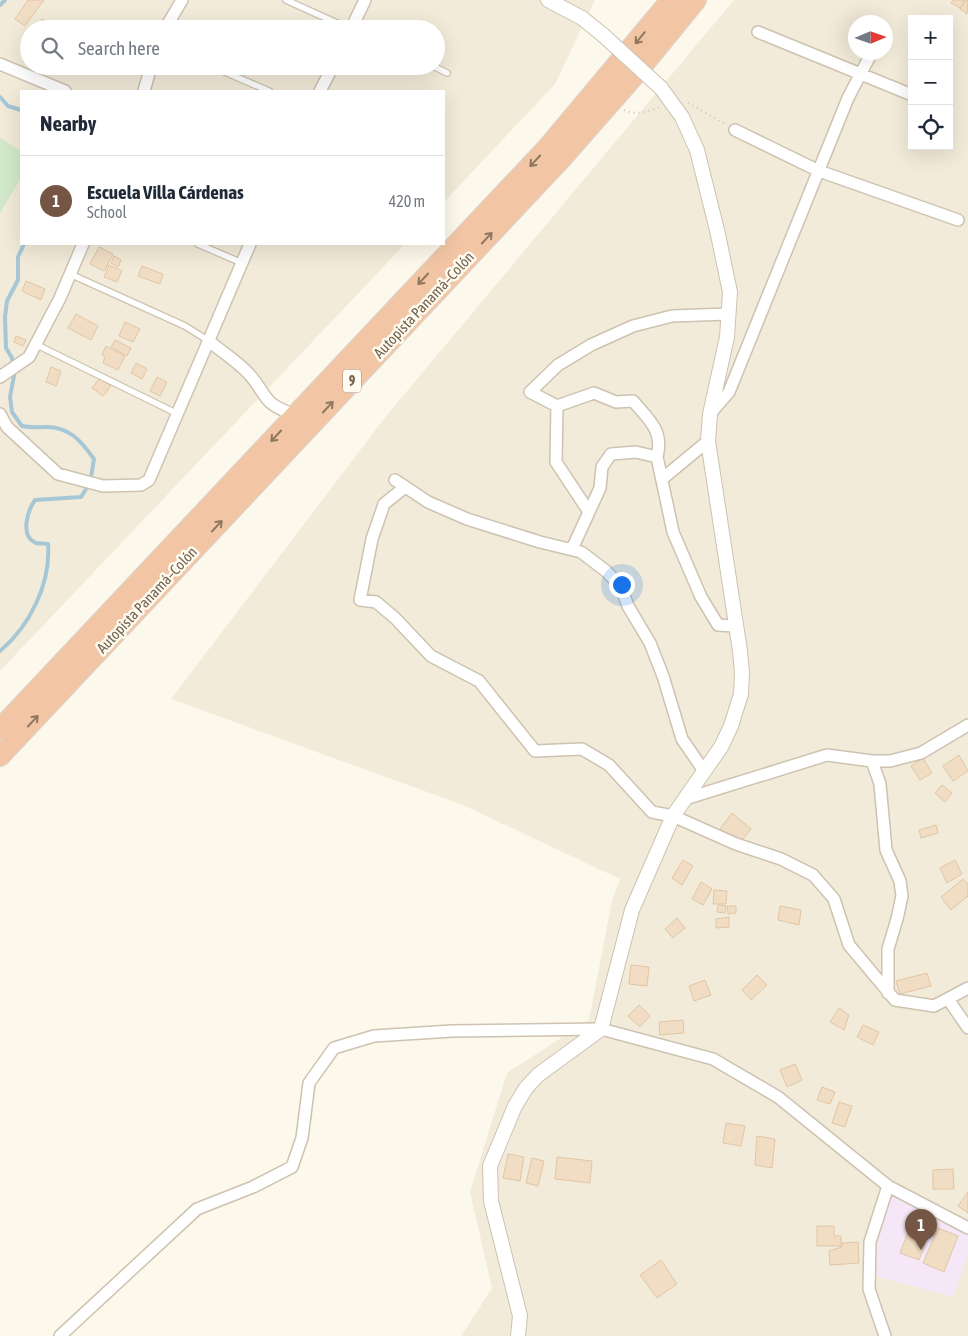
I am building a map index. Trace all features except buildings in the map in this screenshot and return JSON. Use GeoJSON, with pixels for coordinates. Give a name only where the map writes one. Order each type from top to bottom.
{"type":"FeatureCollection","features":[{"type":"Feature","properties":{"kind":"highway","name":"Autopista Panamá–Colón"},"geometry":{"type":"LineString","coordinates":[[0,728],[548,147],[671,0]]}},
{"type":"Feature","properties":{"kind":"highway","name":"Autopista Panamá–Colón"},"geometry":{"type":"LineString","coordinates":[[0,756],[562,158],[696,0]]}},
{"type":"Feature","properties":{"kind":"street"},"geometry":{"type":"LineString","coordinates":[[170,20],[182,0]]}},
{"type":"Feature","properties":{"kind":"street"},"geometry":{"type":"LineString","coordinates":[[355,20],[364,0]]}},
{"type":"Feature","properties":{"kind":"street"},"geometry":{"type":"LineString","coordinates":[[518,1336],[520,1316],[491,1201],[490,1166],[515,1106],[526,1088],[538,1075],[601,1029],[632,910],[673,816],[722,747],[741,694],[742,673],[708,441],[710,414],[726,337],[730,292],[697,150],[682,117],[666,95],[603,35],[582,18],[549,0]]}},
{"type":"Feature","properties":{"kind":"street"},"geometry":{"type":"LineString","coordinates":[[758,32],[908,93]]}},
{"type":"Feature","properties":{"kind":"street"},"geometry":{"type":"LineString","coordinates":[[710,414],[729,392],[848,98],[868,60]]}},
{"type":"Feature","properties":{"kind":"street"},"geometry":{"type":"LineString","coordinates":[[0,64],[20,72]]}},
{"type":"Feature","properties":{"kind":"street"},"geometry":{"type":"LineString","coordinates":[[26,75],[63,90]]}},
{"type":"Feature","properties":{"kind":"street"},"geometry":{"type":"LineString","coordinates":[[144,90],[149,75]]}},
{"type":"Feature","properties":{"kind":"street"},"geometry":{"type":"LineString","coordinates":[[320,90],[328,75]]}},
{"type":"Feature","properties":{"kind":"street"},"geometry":{"type":"LineString","coordinates":[[735,130],[819,171],[958,220]]}},
{"type":"Feature","properties":{"kind":"street"},"geometry":{"type":"LineString","coordinates":[[0,377],[29,357],[83,245]]}},
{"type":"Feature","properties":{"kind":"street"},"geometry":{"type":"LineString","coordinates":[[0,414],[6,427],[58,474],[103,486],[141,485],[149,480],[250,245]]}},
{"type":"Feature","properties":{"kind":"street"},"geometry":{"type":"LineString","coordinates":[[728,314],[672,316],[633,326],[591,345],[558,365],[530,392],[557,406],[594,393],[616,402],[633,401],[654,425],[661,442],[657,457],[673,532],[701,598],[718,624],[735,626]]}},
{"type":"Feature","properties":{"kind":"street"},"geometry":{"type":"LineString","coordinates":[[209,341],[249,375],[266,400],[276,408],[295,415]]}},
{"type":"Feature","properties":{"kind":"street"},"geometry":{"type":"LineString","coordinates":[[557,406],[556,462],[589,512]]}},
{"type":"Feature","properties":{"kind":"street"},"geometry":{"type":"LineString","coordinates":[[662,479],[708,441]]}},
{"type":"Feature","properties":{"kind":"street"},"geometry":{"type":"LineString","coordinates":[[572,549],[600,488],[602,468],[611,454],[636,452],[657,457]]}},
{"type":"Feature","properties":{"kind":"street"},"geometry":{"type":"LineString","coordinates":[[704,771],[682,738],[663,676],[621,586],[581,552],[540,542],[466,518],[428,502],[400,484],[384,504],[372,539],[360,600],[376,602],[395,618],[431,656],[479,681],[535,750],[582,749],[609,765],[652,812],[673,816],[736,844],[781,859],[813,875],[834,899],[850,945],[895,1000],[934,1006],[968,988]]}},
{"type":"Feature","properties":{"kind":"street"},"geometry":{"type":"LineString","coordinates":[[685,800],[827,755],[872,762],[890,761],[921,753],[968,725]]}},
{"type":"Feature","properties":{"kind":"street"},"geometry":{"type":"LineString","coordinates":[[872,762],[880,784],[886,850],[900,881],[902,896],[898,919],[888,949],[888,993]]}},
{"type":"Feature","properties":{"kind":"street"},"geometry":{"type":"LineString","coordinates":[[948,999],[968,1028]]}},
{"type":"Feature","properties":{"kind":"street"},"geometry":{"type":"LineString","coordinates":[[60,1336],[196,1209],[252,1187],[292,1167],[302,1138],[309,1083],[334,1048],[374,1036],[452,1031],[601,1029],[713,1059],[778,1097],[888,1186],[968,1228]]}},
{"type":"Feature","properties":{"kind":"street"},"geometry":{"type":"LineString","coordinates":[[885,1336],[869,1289],[870,1242],[888,1186]]}},
{"type":"Feature","properties":{"kind":"lane"},"geometry":{"type":"LineString","coordinates":[[286,0],[331,20]]}},
{"type":"Feature","properties":{"kind":"lane"},"geometry":{"type":"LineString","coordinates":[[232,75],[267,90]]}},
{"type":"Feature","properties":{"kind":"lane"},"geometry":{"type":"LineString","coordinates":[[200,245],[242,263]]}},
{"type":"Feature","properties":{"kind":"lane"},"geometry":{"type":"LineString","coordinates":[[70,274],[185,326],[209,341]]}},
{"type":"Feature","properties":{"kind":"lane"},"geometry":{"type":"LineString","coordinates":[[35,344],[178,414]]}},
{"type":"Feature","properties":{"kind":"path"},"geometry":{"type":"LineString","coordinates":[[614,99],[630,113],[648,112],[666,95],[696,106],[735,130]]}},
{"type":"Feature","properties":{"kind":"shaded area"},"geometry":{"type":"Polygon","coordinates":[[[0,0],[595,0],[555,84],[445,201],[445,90],[20,90],[20,245],[404,245],[0,671],[0,0]]]}},
{"type":"Feature","properties":{"kind":"shaded area"},"geometry":{"type":"Polygon","coordinates":[[[734,0],[968,0],[968,1336],[461,1336],[492,1288],[470,1192],[507,1073],[589,1020],[612,901],[620,879],[463,805],[171,699],[387,415],[734,0]]]}},
{"type":"Feature","properties":{"kind":"shaded area"},"geometry":{"type":"Polygon","coordinates":[[[891,1193],[968,1233],[968,1255],[953,1297],[872,1275],[874,1244],[891,1193]]]}},
{"type":"Feature","properties":{"kind":"green space"},"geometry":{"type":"Polygon","coordinates":[[[0,138],[20,150],[20,180],[0,213],[0,138]]]}},
{"type":"Feature","properties":{"kind":"waterway"},"geometry":{"type":"LineString","coordinates":[[0,5],[5,0]]}},
{"type":"Feature","properties":{"kind":"waterway"},"geometry":{"type":"LineString","coordinates":[[0,97],[8,106],[20,110]]}},
{"type":"Feature","properties":{"kind":"waterway"},"geometry":{"type":"LineString","coordinates":[[0,651],[21,629],[29,616],[36,603],[46,574],[48,544],[36,543],[31,540],[26,529],[32,504],[35,500],[81,497],[90,483],[94,459],[84,446],[68,432],[62,429],[22,426],[12,412],[10,397],[14,376],[12,358],[6,348],[5,317],[7,301],[18,280],[18,257],[24,245]]}},
{"type":"Feature","properties":{"kind":"place","name":"Escuela Villa Cárdenas"},"geometry":{"type":"Point","coordinates":[921,1250]}}]}
